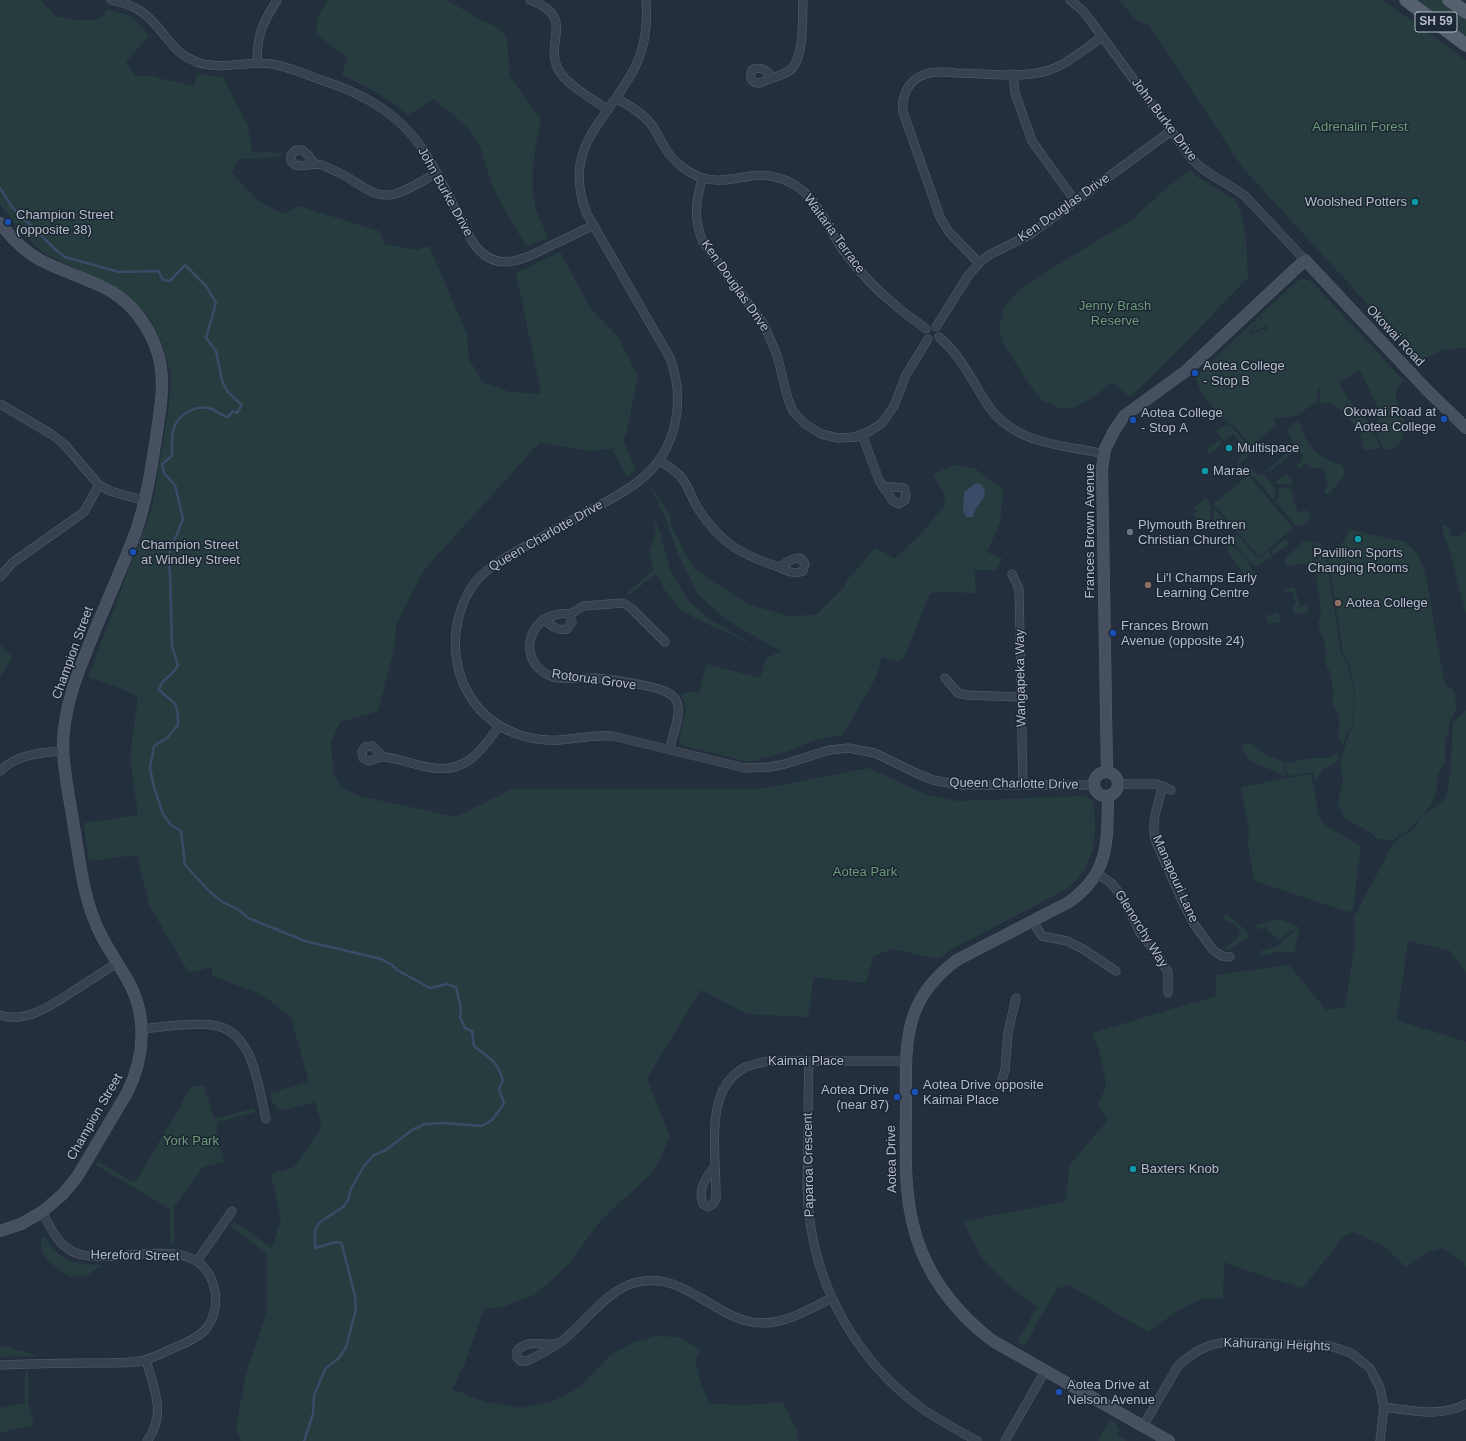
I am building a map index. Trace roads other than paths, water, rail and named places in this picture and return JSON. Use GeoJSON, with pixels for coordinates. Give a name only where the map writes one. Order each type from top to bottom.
{"type":"FeatureCollection","features":[{"type":"Feature","properties":{"kind":"main road","name":"SH 59"},"geometry":{"type":"LineString","coordinates":[[1406,0],[1466,45]]}},
{"type":"Feature","properties":{"kind":"main road","name":"SH 59"},"geometry":{"type":"LineString","coordinates":[[1449,0],[1466,12]]}},
{"type":"Feature","properties":{"kind":"street","name":"John Burke Drive"},"geometry":{"type":"LineString","coordinates":[[111,0],[129,5],[147,16],[154,22],[173,47],[189,59],[215,66],[257,63],[277,65],[356,92],[376,104],[397,120],[425,153],[477,249],[488,257],[502,262],[514,262],[551,246],[593,225]]}},
{"type":"Feature","properties":{"kind":"street"},"geometry":{"type":"LineString","coordinates":[[257,63],[257,47],[261,27],[277,0]]}},
{"type":"Feature","properties":{"kind":"street"},"geometry":{"type":"LineString","coordinates":[[530,0],[547,8],[555,19],[557,32],[555,57],[557,69],[570,83],[608,110]]}},
{"type":"Feature","properties":{"kind":"street","name":"Queen Charlotte Drive"},"geometry":{"type":"LineString","coordinates":[[646,0],[647,20],[642,52],[634,70],[588,139],[578,171],[579,187],[581,200],[586,214],[664,346],[674,370],[678,400],[676,421],[670,441],[659,460],[648,473],[630,488],[505,558],[491,567],[472,587],[464,600],[457,622],[454,642],[459,673],[472,698],[480,709],[499,726],[515,733],[538,739],[560,740],[605,735],[734,766],[755,768],[785,764],[829,750],[840,748],[857,749],[875,753],[918,774],[943,782],[972,786],[1094,785]]}},
{"type":"Feature","properties":{"kind":"street"},"geometry":{"type":"LineString","coordinates":[[773,78],[788,72],[793,67],[799,55],[803,0]]}},
{"type":"Feature","properties":{"kind":"street","name":"John Burke Drive"},"geometry":{"type":"LineString","coordinates":[[1070,0],[1086,15],[1196,164],[1245,196],[1305,260]]}},
{"type":"Feature","properties":{"kind":"street"},"geometry":{"type":"LineString","coordinates":[[979,263],[949,232],[940,218],[904,116],[902,107],[903,97],[907,89],[912,81],[928,73],[1013,74],[1035,73],[1055,68],[1069,60],[1102,36]]}},
{"type":"Feature","properties":{"kind":"street"},"geometry":{"type":"LineString","coordinates":[[1013,74],[1015,94],[1032,141],[1076,201]]}},
{"type":"Feature","properties":{"kind":"street","name":"Waitaria Terrace"},"geometry":{"type":"LineString","coordinates":[[616,98],[641,114],[649,122],[654,128],[664,148],[676,163],[702,178],[725,181],[749,176],[763,176],[779,178],[793,184],[810,197],[842,250],[860,271],[895,306],[926,329]]}},
{"type":"Feature","properties":{"kind":"street","name":"Ken Douglas Drive"},"geometry":{"type":"LineString","coordinates":[[936,327],[968,276],[979,263],[991,254],[1029,235],[1171,131]]}},
{"type":"Feature","properties":{"kind":"street"},"geometry":{"type":"LineString","coordinates":[[314,163],[340,173],[370,192],[382,195],[395,194],[437,173]]}},
{"type":"Feature","properties":{"kind":"street","name":"Ken Douglas Drive"},"geometry":{"type":"LineString","coordinates":[[702,178],[696,205],[699,233],[709,252],[764,325],[777,355],[788,399],[793,410],[805,424],[821,434],[838,438],[849,438],[862,435],[877,427],[888,416],[894,406],[906,376],[928,339]]}},
{"type":"Feature","properties":{"kind":"street","name":"Champion Street"},"geometry":{"type":"LineString","coordinates":[[0,223],[23,248],[38,259],[113,292],[131,308],[148,330],[159,356],[162,382],[160,408],[145,501],[135,532],[71,694],[66,712],[63,751],[66,779],[88,903],[105,944],[134,993],[138,1005],[142,1029],[137,1068],[127,1092],[69,1188],[42,1212],[21,1224],[0,1231]]}},
{"type":"Feature","properties":{"kind":"street","name":"Okowai Road"},"geometry":{"type":"LineString","coordinates":[[1305,260],[1421,385],[1466,428]]}},
{"type":"Feature","properties":{"kind":"street","name":"Frances Brown Avenue"},"geometry":{"type":"LineString","coordinates":[[1107,771],[1102,492],[1102,468],[1104,454],[1114,431],[1124,416],[1186,371],[1305,260]]}},
{"type":"Feature","properties":{"kind":"street"},"geometry":{"type":"LineString","coordinates":[[939,337],[934,341],[928,339],[925,334],[926,329],[931,326],[936,327],[939,331],[939,337],[958,357],[994,414],[1011,429],[1036,440],[1104,454]]}},
{"type":"Feature","properties":{"kind":"street"},"geometry":{"type":"LineString","coordinates":[[0,404],[51,434],[64,444],[99,485],[110,491],[145,501]]}},
{"type":"Feature","properties":{"kind":"street"},"geometry":{"type":"LineString","coordinates":[[862,435],[873,466],[883,486]]}},
{"type":"Feature","properties":{"kind":"street"},"geometry":{"type":"LineString","coordinates":[[659,460],[682,478],[692,499],[705,518],[727,543],[746,556],[779,567]]}},
{"type":"Feature","properties":{"kind":"street"},"geometry":{"type":"LineString","coordinates":[[0,577],[12,563],[84,512],[99,485]]}},
{"type":"Feature","properties":{"kind":"street","name":"Wangapeka Way"},"geometry":{"type":"LineString","coordinates":[[1012,574],[1019,589],[1023,785]]}},
{"type":"Feature","properties":{"kind":"street"},"geometry":{"type":"LineString","coordinates":[[544,619],[559,614],[570,615],[583,606],[623,603],[631,608],[666,642]]}},
{"type":"Feature","properties":{"kind":"street"},"geometry":{"type":"LineString","coordinates":[[544,619],[554,627],[562,630],[570,626],[572,622],[570,615]]}},
{"type":"Feature","properties":{"kind":"street","name":"Rotorua Grove"},"geometry":{"type":"LineString","coordinates":[[544,619],[534,630],[531,636],[530,648],[531,655],[536,665],[547,674],[559,678],[594,678],[614,680],[662,690],[674,698],[677,702],[678,710],[669,750]]}},
{"type":"Feature","properties":{"kind":"street"},"geometry":{"type":"LineString","coordinates":[[945,678],[958,693],[967,695],[1021,697]]}},
{"type":"Feature","properties":{"kind":"street"},"geometry":{"type":"LineString","coordinates":[[384,757],[434,768],[455,766],[467,762],[480,752],[499,726]]}},
{"type":"Feature","properties":{"kind":"street"},"geometry":{"type":"LineString","coordinates":[[0,771],[13,761],[23,756],[63,751]]}},
{"type":"Feature","properties":{"kind":"street"},"geometry":{"type":"LineString","coordinates":[[1107,771],[1116,775],[1119,784],[1114,793],[1108,796],[1100,795],[1094,785],[1095,778],[1100,773],[1107,771]]}},
{"type":"Feature","properties":{"kind":"street"},"geometry":{"type":"LineString","coordinates":[[1119,784],[1146,783],[1163,786],[1171,790]]}},
{"type":"Feature","properties":{"kind":"street","name":"Manapouri Lane"},"geometry":{"type":"LineString","coordinates":[[1163,786],[1154,818],[1153,831],[1156,842],[1194,924],[1213,950],[1222,956],[1230,957]]}},
{"type":"Feature","properties":{"kind":"street","name":"Aotea Drive"},"geometry":{"type":"LineString","coordinates":[[1108,796],[1106,848],[1098,874],[1084,891],[1069,902],[1032,920],[957,960],[947,967],[926,991],[914,1012],[909,1030],[906,1061],[906,1190],[912,1223],[921,1252],[943,1290],[962,1314],[993,1341],[1169,1441]]}},
{"type":"Feature","properties":{"kind":"street","name":"Glenorchy Way"},"geometry":{"type":"LineString","coordinates":[[1098,874],[1111,883],[1121,895],[1141,934],[1156,952],[1168,972],[1168,993]]}},
{"type":"Feature","properties":{"kind":"street"},"geometry":{"type":"LineString","coordinates":[[1032,920],[1042,936],[1067,940],[1084,949],[1116,971]]}},
{"type":"Feature","properties":{"kind":"street"},"geometry":{"type":"LineString","coordinates":[[0,1015],[18,1018],[47,1008],[117,963]]}},
{"type":"Feature","properties":{"kind":"street"},"geometry":{"type":"LineString","coordinates":[[1001,1083],[1006,1070],[1008,1033],[1016,998]]}},
{"type":"Feature","properties":{"kind":"street"},"geometry":{"type":"LineString","coordinates":[[142,1029],[211,1025],[232,1032],[242,1042],[250,1058],[266,1119]]}},
{"type":"Feature","properties":{"kind":"street","name":"Kaimai Place"},"geometry":{"type":"LineString","coordinates":[[715,1166],[715,1117],[717,1104],[721,1092],[731,1078],[739,1071],[756,1063],[770,1061],[906,1061]]}},
{"type":"Feature","properties":{"kind":"street","name":"Paparoa Crescent"},"geometry":{"type":"LineString","coordinates":[[809,1061],[807,1186],[809,1212],[816,1253],[832,1298],[854,1336],[886,1378],[920,1407],[977,1441]]}},
{"type":"Feature","properties":{"kind":"street"},"geometry":{"type":"LineString","coordinates":[[197,1261],[232,1211]]}},
{"type":"Feature","properties":{"kind":"street","name":"Hereford Street"},"geometry":{"type":"LineString","coordinates":[[0,1365],[118,1363],[146,1360],[196,1338],[205,1330],[212,1319],[216,1307],[216,1295],[213,1284],[206,1270],[197,1261],[172,1254],[101,1256],[79,1254],[63,1246],[52,1232],[42,1212]]}},
{"type":"Feature","properties":{"kind":"street"},"geometry":{"type":"LineString","coordinates":[[559,1343],[610,1296],[634,1283],[659,1281],[671,1283],[683,1287],[729,1315],[743,1321],[755,1323],[778,1322],[832,1298]]}},
{"type":"Feature","properties":{"kind":"street","name":"Kahurangi Heights"},"geometry":{"type":"LineString","coordinates":[[1143,1426],[1178,1366],[1203,1348],[1222,1343],[1330,1346],[1341,1348],[1355,1355],[1370,1368],[1380,1388],[1384,1407],[1380,1441]]}},
{"type":"Feature","properties":{"kind":"street"},"geometry":{"type":"LineString","coordinates":[[146,1360],[158,1399],[158,1416],[154,1430],[147,1441]]}},
{"type":"Feature","properties":{"kind":"street"},"geometry":{"type":"LineString","coordinates":[[1005,1441],[1045,1371]]}},
{"type":"Feature","properties":{"kind":"street"},"geometry":{"type":"LineString","coordinates":[[1384,1407],[1424,1412],[1442,1412],[1466,1404]]}},
{"type":"Feature","properties":{"kind":"water"},"geometry":{"type":"Polygon","coordinates":[[[976,483],[981,484],[985,493],[983,499],[975,510],[973,517],[966,517],[963,508],[964,492],[976,483]]]}},
{"type":"Feature","properties":{"kind":"waterway"},"geometry":{"type":"LineString","coordinates":[[0,188],[12,207],[65,257],[119,272],[158,271],[163,280],[170,281],[185,265],[206,286],[216,303],[206,338],[216,351],[222,380],[227,391],[242,405],[237,413],[233,411],[228,417],[212,409],[206,408],[195,409],[184,414],[176,423],[173,431],[172,456],[162,464],[164,473],[175,485],[183,519],[168,556],[170,573],[172,646],[178,665],[160,685],[159,689],[174,702],[178,711],[178,725],[167,738],[154,746],[150,768],[154,787],[163,814],[171,825],[181,831],[185,865],[209,891],[221,901],[239,910],[248,918],[305,941],[381,959],[392,965],[397,970],[430,988],[447,984],[456,987],[461,1009],[460,1017],[465,1028],[472,1031],[474,1046],[489,1057],[495,1064],[503,1081],[499,1088],[504,1104],[492,1120],[482,1126],[443,1123],[425,1124],[412,1130],[386,1150],[374,1155],[364,1166],[351,1189],[348,1200],[343,1207],[320,1222],[315,1230],[315,1248],[336,1242],[341,1243],[355,1296],[356,1309],[346,1347],[340,1357],[325,1369],[314,1396],[313,1414],[304,1441]]}},
{"type":"Feature","properties":{"kind":"place","name":"Woolshed Potters"},"geometry":{"type":"Point","coordinates":[1415,202]}},
{"type":"Feature","properties":{"kind":"place","name":"Champion Street (opposite 38)"},"geometry":{"type":"Point","coordinates":[8,222]}},
{"type":"Feature","properties":{"kind":"place","name":"Aotea College - Stop B"},"geometry":{"type":"Point","coordinates":[1195,373]}},
{"type":"Feature","properties":{"kind":"place","name":"Okowai Road at Aotea College"},"geometry":{"type":"Point","coordinates":[1444,419]}},
{"type":"Feature","properties":{"kind":"place","name":"Aotea College - Stop A"},"geometry":{"type":"Point","coordinates":[1133,420]}},
{"type":"Feature","properties":{"kind":"place","name":"Multispace"},"geometry":{"type":"Point","coordinates":[1229,448]}},
{"type":"Feature","properties":{"kind":"place","name":"Marae"},"geometry":{"type":"Point","coordinates":[1205,471]}},
{"type":"Feature","properties":{"kind":"place","name":"Plymouth Brethren Christian Church"},"geometry":{"type":"Point","coordinates":[1130,532]}},
{"type":"Feature","properties":{"kind":"place","name":"Pavillion Sports Changing Rooms"},"geometry":{"type":"Point","coordinates":[1358,539]}},
{"type":"Feature","properties":{"kind":"place","name":"Champion Street at Windley Street"},"geometry":{"type":"Point","coordinates":[133,552]}},
{"type":"Feature","properties":{"kind":"place","name":"Li'l Champs Early Learning Centre"},"geometry":{"type":"Point","coordinates":[1148,585]}},
{"type":"Feature","properties":{"kind":"place","name":"Aotea College"},"geometry":{"type":"Point","coordinates":[1338,603]}},
{"type":"Feature","properties":{"kind":"place","name":"Frances Brown Avenue (opposite 24)"},"geometry":{"type":"Point","coordinates":[1113,633]}},
{"type":"Feature","properties":{"kind":"place","name":"Aotea Drive opposite Kaimai Place"},"geometry":{"type":"Point","coordinates":[915,1092]}},
{"type":"Feature","properties":{"kind":"place","name":"Aotea Drive (near 87)"},"geometry":{"type":"Point","coordinates":[897,1097]}},
{"type":"Feature","properties":{"kind":"place","name":"Baxters Knob"},"geometry":{"type":"Point","coordinates":[1133,1169]}},
{"type":"Feature","properties":{"kind":"place","name":"Aotea Drive at Nelson Avenue"},"geometry":{"type":"Point","coordinates":[1059,1392]}},
{"type":"Feature","properties":{"kind":"park label","name":"Adrenalin Forest"},"geometry":{"type":"Point","coordinates":[1360,127]}},
{"type":"Feature","properties":{"kind":"park label","name":"Jenny Brash Reserve"},"geometry":{"type":"Point","coordinates":[1115,314]}},
{"type":"Feature","properties":{"kind":"park label","name":"Aotea Park"},"geometry":{"type":"Point","coordinates":[865,872]}},
{"type":"Feature","properties":{"kind":"park label","name":"York Park"},"geometry":{"type":"Point","coordinates":[191,1141]}}]}
